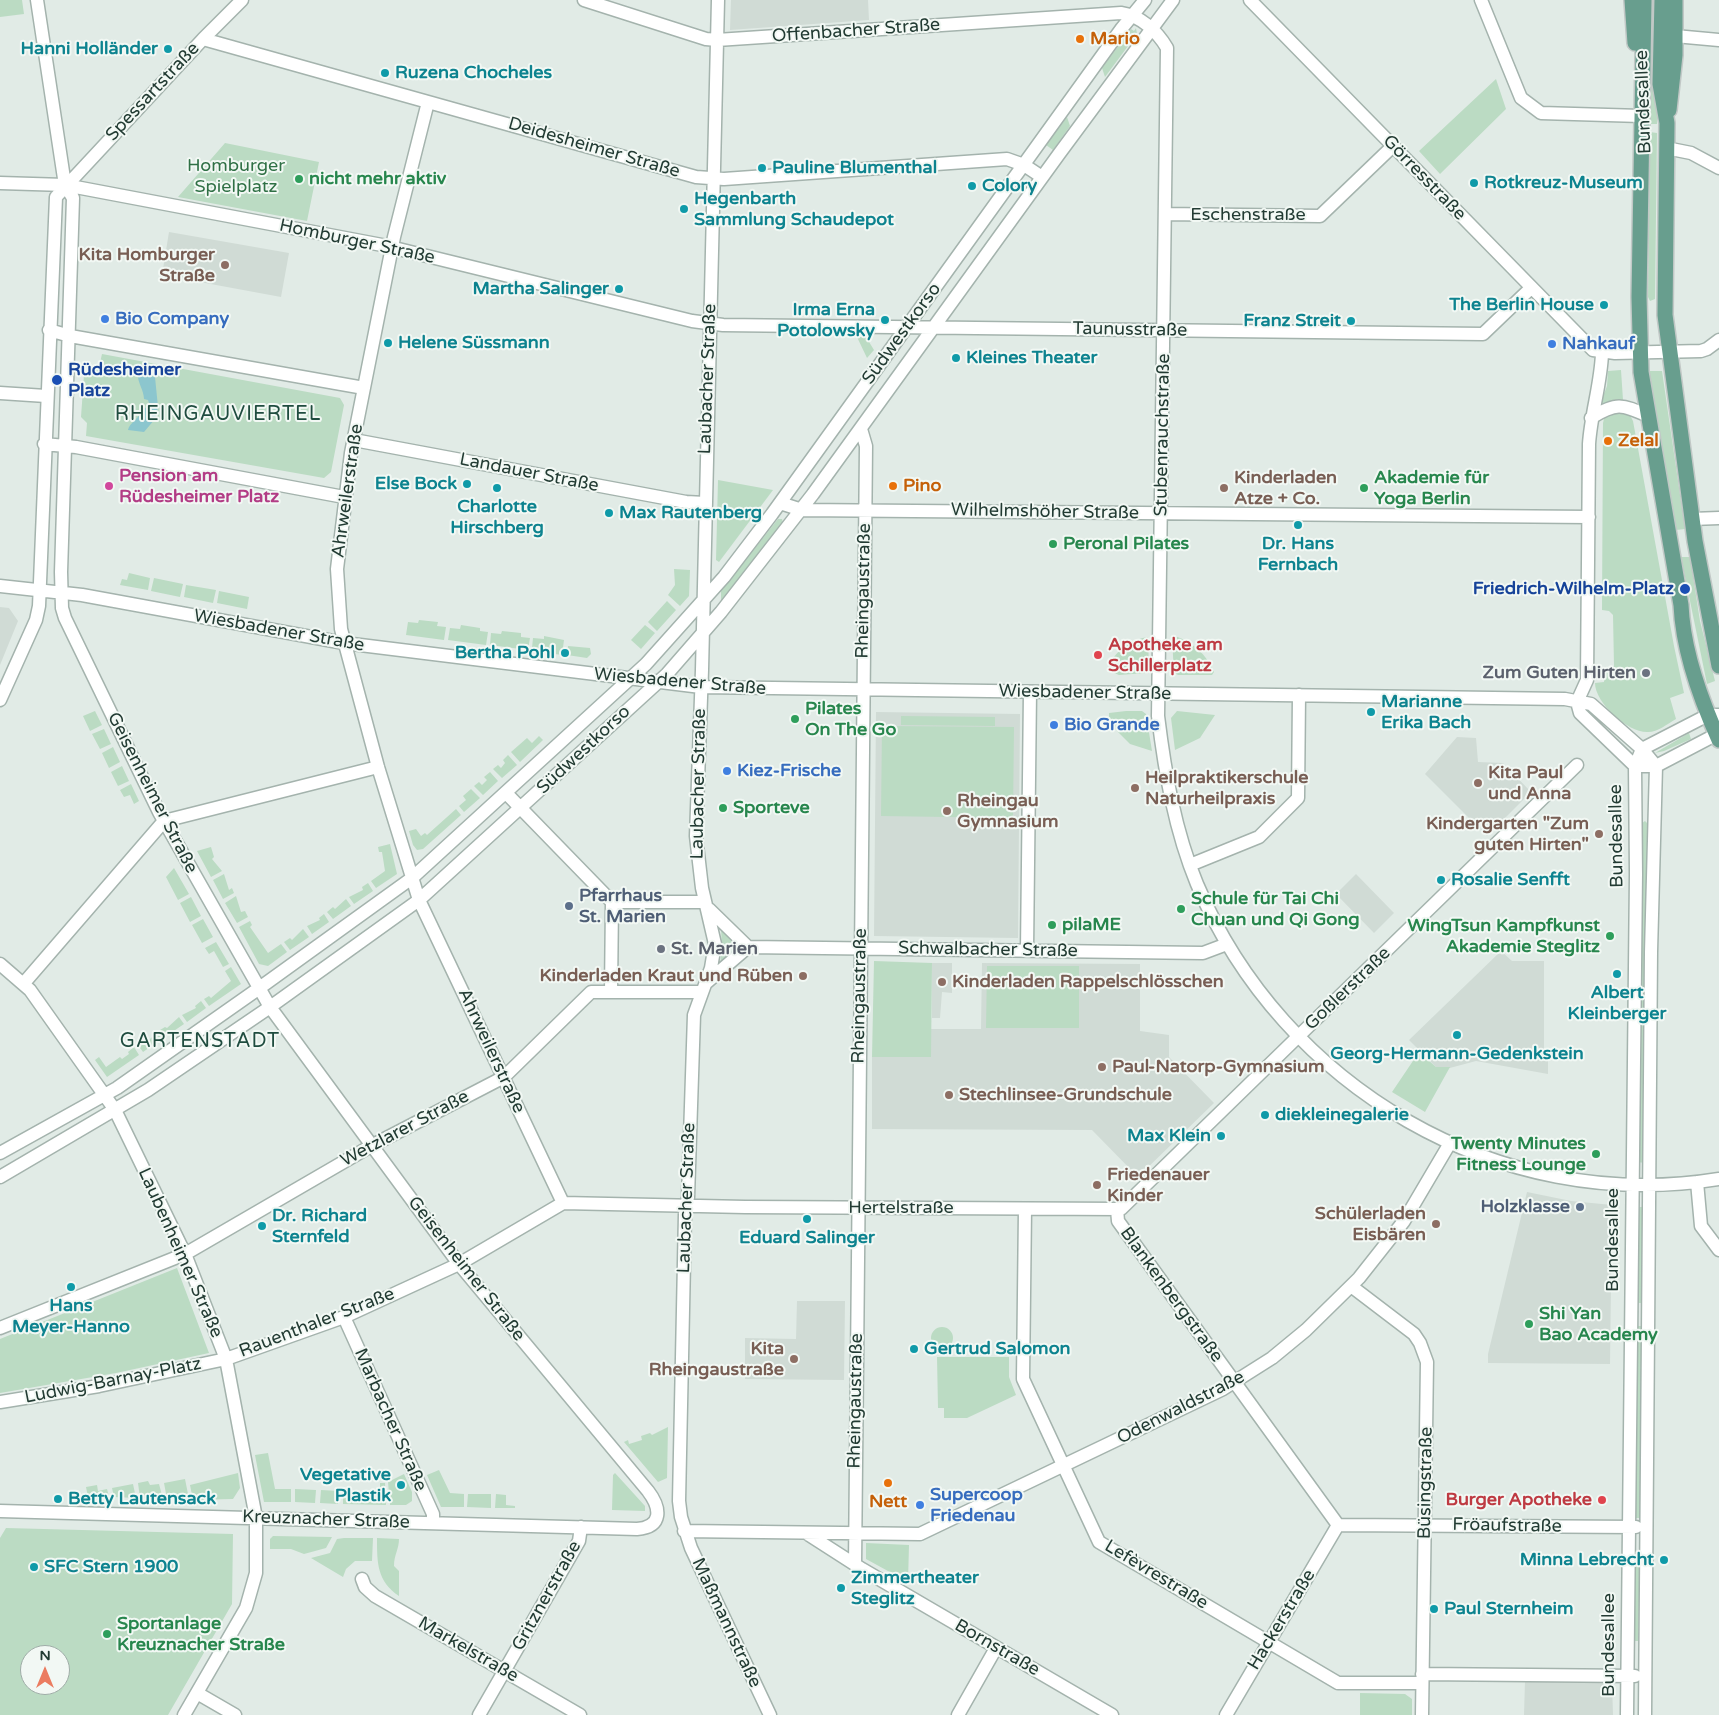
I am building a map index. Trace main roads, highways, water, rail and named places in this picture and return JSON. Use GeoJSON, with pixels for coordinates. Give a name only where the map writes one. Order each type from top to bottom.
{"type":"FeatureCollection","features":[{"type":"Feature","properties":{"kind":"main road"},"geometry":{"type":"LineString","coordinates":[[1632,0],[1636,48],[1642,66]]}},
{"type":"Feature","properties":{"kind":"main road","name":"Bundesallee"},"geometry":{"type":"LineString","coordinates":[[1644,0],[1641,116],[1640,352],[1648,416],[1681,605],[1682,622],[1697,685],[1714,715]]}},
{"type":"Feature","properties":{"kind":"main road","name":"Bundesallee"},"geometry":{"type":"LineString","coordinates":[[1662,0],[1660,84],[1667,123],[1664,307],[1692,519],[1719,666]]}},
{"type":"Feature","properties":{"kind":"main road"},"geometry":{"type":"LineString","coordinates":[[1667,123],[1673,84],[1675,0]]}},
{"type":"Feature","properties":{"kind":"main road"},"geometry":{"type":"LineString","coordinates":[[1639,307],[1664,307]]}},
{"type":"Feature","properties":{"kind":"main road"},"geometry":{"type":"LineString","coordinates":[[1714,715],[1718,736]]}},
{"type":"Feature","properties":{"kind":"water"},"geometry":{"type":"Polygon","coordinates":[[[138,374],[155,377],[158,407],[155,419],[144,432],[128,430],[143,409],[150,406],[148,400],[144,399],[138,374]]]}},
{"type":"Feature","properties":{"kind":"place","name":"Mario"},"geometry":{"type":"Point","coordinates":[1080,39]}},
{"type":"Feature","properties":{"kind":"place","name":"Hanni Holländer"},"geometry":{"type":"Point","coordinates":[168,49]}},
{"type":"Feature","properties":{"kind":"place","name":"Ruzena Chocheles"},"geometry":{"type":"Point","coordinates":[385,73]}},
{"type":"Feature","properties":{"kind":"place","name":"Pauline Blumenthal"},"geometry":{"type":"Point","coordinates":[762,168]}},
{"type":"Feature","properties":{"kind":"place","name":"nicht mehr aktiv"},"geometry":{"type":"Point","coordinates":[299,179]}},
{"type":"Feature","properties":{"kind":"place","name":"Rotkreuz-Museum"},"geometry":{"type":"Point","coordinates":[1474,183]}},
{"type":"Feature","properties":{"kind":"place","name":"Colory"},"geometry":{"type":"Point","coordinates":[972,186]}},
{"type":"Feature","properties":{"kind":"place","name":"Hegenbarth Sammlung Schaudepot"},"geometry":{"type":"Point","coordinates":[684,209]}},
{"type":"Feature","properties":{"kind":"place","name":"Kita Homburger Straße"},"geometry":{"type":"Point","coordinates":[225,265]}},
{"type":"Feature","properties":{"kind":"place","name":"Martha Salinger"},"geometry":{"type":"Point","coordinates":[619,289]}},
{"type":"Feature","properties":{"kind":"place","name":"The Berlin House"},"geometry":{"type":"Point","coordinates":[1604,305]}},
{"type":"Feature","properties":{"kind":"place","name":"Bio Company"},"geometry":{"type":"Point","coordinates":[105,319]}},
{"type":"Feature","properties":{"kind":"place","name":"Irma Erna Potolowsky"},"geometry":{"type":"Point","coordinates":[885,320]}},
{"type":"Feature","properties":{"kind":"place","name":"Franz Streit"},"geometry":{"type":"Point","coordinates":[1351,321]}},
{"type":"Feature","properties":{"kind":"place","name":"Helene Süssmann"},"geometry":{"type":"Point","coordinates":[388,343]}},
{"type":"Feature","properties":{"kind":"place","name":"Nahkauf"},"geometry":{"type":"Point","coordinates":[1552,344]}},
{"type":"Feature","properties":{"kind":"place","name":"Kleines Theater"},"geometry":{"type":"Point","coordinates":[956,358]}},
{"type":"Feature","properties":{"kind":"place","name":"Rüdesheimer Platz"},"geometry":{"type":"Point","coordinates":[57,380]}},
{"type":"Feature","properties":{"kind":"place","name":"Zelal"},"geometry":{"type":"Point","coordinates":[1608,441]}},
{"type":"Feature","properties":{"kind":"place","name":"Else Bock"},"geometry":{"type":"Point","coordinates":[467,484]}},
{"type":"Feature","properties":{"kind":"place","name":"Pension am Rüdesheimer Platz"},"geometry":{"type":"Point","coordinates":[109,486]}},
{"type":"Feature","properties":{"kind":"place","name":"Pino"},"geometry":{"type":"Point","coordinates":[893,486]}},
{"type":"Feature","properties":{"kind":"place","name":"Charlotte Hirschberg"},"geometry":{"type":"Point","coordinates":[497,488]}},
{"type":"Feature","properties":{"kind":"place","name":"Kinderladen Atze + Co."},"geometry":{"type":"Point","coordinates":[1224,488]}},
{"type":"Feature","properties":{"kind":"place","name":"Akademie für Yoga Berlin"},"geometry":{"type":"Point","coordinates":[1364,488]}},
{"type":"Feature","properties":{"kind":"place","name":"Max Rautenberg"},"geometry":{"type":"Point","coordinates":[609,513]}},
{"type":"Feature","properties":{"kind":"place","name":"Dr. Hans Fernbach"},"geometry":{"type":"Point","coordinates":[1298,525]}},
{"type":"Feature","properties":{"kind":"place","name":"Peronal Pilates"},"geometry":{"type":"Point","coordinates":[1053,544]}},
{"type":"Feature","properties":{"kind":"place","name":"Friedrich-Wilhelm-Platz"},"geometry":{"type":"Point","coordinates":[1685,589]}},
{"type":"Feature","properties":{"kind":"place","name":"Bertha Pohl"},"geometry":{"type":"Point","coordinates":[565,653]}},
{"type":"Feature","properties":{"kind":"place","name":"Apotheke am Schillerplatz"},"geometry":{"type":"Point","coordinates":[1098,655]}},
{"type":"Feature","properties":{"kind":"place","name":"Zum Guten Hirten"},"geometry":{"type":"Point","coordinates":[1646,673]}},
{"type":"Feature","properties":{"kind":"place","name":"Marianne Erika Bach"},"geometry":{"type":"Point","coordinates":[1371,712]}},
{"type":"Feature","properties":{"kind":"place","name":"Pilates On The Go"},"geometry":{"type":"Point","coordinates":[795,719]}},
{"type":"Feature","properties":{"kind":"place","name":"Bio Grande"},"geometry":{"type":"Point","coordinates":[1054,725]}},
{"type":"Feature","properties":{"kind":"place","name":"Kiez-Frische"},"geometry":{"type":"Point","coordinates":[727,771]}},
{"type":"Feature","properties":{"kind":"place","name":"Kita Paul und Anna"},"geometry":{"type":"Point","coordinates":[1478,783]}},
{"type":"Feature","properties":{"kind":"place","name":"Heilpraktikerschule Naturheilpraxis"},"geometry":{"type":"Point","coordinates":[1135,788]}},
{"type":"Feature","properties":{"kind":"place","name":"Sporteve"},"geometry":{"type":"Point","coordinates":[723,808]}},
{"type":"Feature","properties":{"kind":"place","name":"Rheingau Gymnasium"},"geometry":{"type":"Point","coordinates":[947,811]}},
{"type":"Feature","properties":{"kind":"place","name":"Kindergarten \"Zum guten Hirten\""},"geometry":{"type":"Point","coordinates":[1599,834]}},
{"type":"Feature","properties":{"kind":"place","name":"Rosalie Senfft"},"geometry":{"type":"Point","coordinates":[1441,880]}},
{"type":"Feature","properties":{"kind":"place","name":"Pfarrhaus St. Marien"},"geometry":{"type":"Point","coordinates":[569,906]}},
{"type":"Feature","properties":{"kind":"place","name":"Schule für Tai Chi Chuan und Qi Gong"},"geometry":{"type":"Point","coordinates":[1181,909]}},
{"type":"Feature","properties":{"kind":"place","name":"pilaME"},"geometry":{"type":"Point","coordinates":[1052,925]}},
{"type":"Feature","properties":{"kind":"place","name":"WingTsun Kampfkunst Akademie Steglitz"},"geometry":{"type":"Point","coordinates":[1610,936]}},
{"type":"Feature","properties":{"kind":"place","name":"St. Marien"},"geometry":{"type":"Point","coordinates":[661,949]}},
{"type":"Feature","properties":{"kind":"place","name":"Albert Kleinberger"},"geometry":{"type":"Point","coordinates":[1617,974]}},
{"type":"Feature","properties":{"kind":"place","name":"Kinderladen Kraut und Rüben"},"geometry":{"type":"Point","coordinates":[803,976]}},
{"type":"Feature","properties":{"kind":"place","name":"Kinderladen Rappelschlösschen"},"geometry":{"type":"Point","coordinates":[942,982]}},
{"type":"Feature","properties":{"kind":"place","name":"Georg-Hermann-Gedenkstein"},"geometry":{"type":"Point","coordinates":[1457,1035]}},
{"type":"Feature","properties":{"kind":"place","name":"Paul-Natorp-Gymnasium"},"geometry":{"type":"Point","coordinates":[1102,1067]}},
{"type":"Feature","properties":{"kind":"place","name":"Stechlinsee-Grundschule"},"geometry":{"type":"Point","coordinates":[949,1095]}},
{"type":"Feature","properties":{"kind":"place","name":"diekleinegalerie"},"geometry":{"type":"Point","coordinates":[1265,1115]}},
{"type":"Feature","properties":{"kind":"place","name":"Max Klein"},"geometry":{"type":"Point","coordinates":[1221,1136]}},
{"type":"Feature","properties":{"kind":"place","name":"Twenty Minutes Fitness Lounge"},"geometry":{"type":"Point","coordinates":[1596,1154]}},
{"type":"Feature","properties":{"kind":"place","name":"Friedenauer Kinder"},"geometry":{"type":"Point","coordinates":[1097,1185]}},
{"type":"Feature","properties":{"kind":"place","name":"Holzklasse"},"geometry":{"type":"Point","coordinates":[1580,1207]}},
{"type":"Feature","properties":{"kind":"place","name":"Eduard Salinger"},"geometry":{"type":"Point","coordinates":[807,1219]}},
{"type":"Feature","properties":{"kind":"place","name":"Schülerladen Eisbären"},"geometry":{"type":"Point","coordinates":[1436,1224]}},
{"type":"Feature","properties":{"kind":"place","name":"Dr. Richard Sternfeld"},"geometry":{"type":"Point","coordinates":[262,1226]}},
{"type":"Feature","properties":{"kind":"place","name":"Hans Meyer-Hanno"},"geometry":{"type":"Point","coordinates":[71,1287]}},
{"type":"Feature","properties":{"kind":"place","name":"Shi Yan Bao Academy"},"geometry":{"type":"Point","coordinates":[1529,1324]}},
{"type":"Feature","properties":{"kind":"place","name":"Gertrud Salomon"},"geometry":{"type":"Point","coordinates":[914,1349]}},
{"type":"Feature","properties":{"kind":"place","name":"Kita Rheingaustraße"},"geometry":{"type":"Point","coordinates":[794,1359]}},
{"type":"Feature","properties":{"kind":"place","name":"Nett"},"geometry":{"type":"Point","coordinates":[888,1483]}},
{"type":"Feature","properties":{"kind":"place","name":"Vegetative Plastik"},"geometry":{"type":"Point","coordinates":[401,1485]}},
{"type":"Feature","properties":{"kind":"place","name":"Betty Lautensack"},"geometry":{"type":"Point","coordinates":[58,1499]}},
{"type":"Feature","properties":{"kind":"place","name":"Burger Apotheke"},"geometry":{"type":"Point","coordinates":[1602,1500]}},
{"type":"Feature","properties":{"kind":"place","name":"Supercoop Friedenau"},"geometry":{"type":"Point","coordinates":[920,1505]}},
{"type":"Feature","properties":{"kind":"place","name":"Minna Lebrecht"},"geometry":{"type":"Point","coordinates":[1664,1560]}},
{"type":"Feature","properties":{"kind":"place","name":"SFC Stern 1900"},"geometry":{"type":"Point","coordinates":[34,1567]}},
{"type":"Feature","properties":{"kind":"place","name":"Zimmertheater Steglitz"},"geometry":{"type":"Point","coordinates":[841,1588]}},
{"type":"Feature","properties":{"kind":"place","name":"Paul Sternheim"},"geometry":{"type":"Point","coordinates":[1434,1609]}},
{"type":"Feature","properties":{"kind":"place","name":"Sportanlage Kreuznacher Straße"},"geometry":{"type":"Point","coordinates":[107,1634]}},
{"type":"Feature","properties":{"kind":"district","name":"RHEINGAUVIERTEL"},"geometry":{"type":"Point","coordinates":[218,415]}},
{"type":"Feature","properties":{"kind":"district","name":"GARTENSTADT"},"geometry":{"type":"Point","coordinates":[200,1042]}},
{"type":"Feature","properties":{"kind":"park label","name":"Homburger Spielplatz"},"geometry":{"type":"Point","coordinates":[236,176]}}]}
